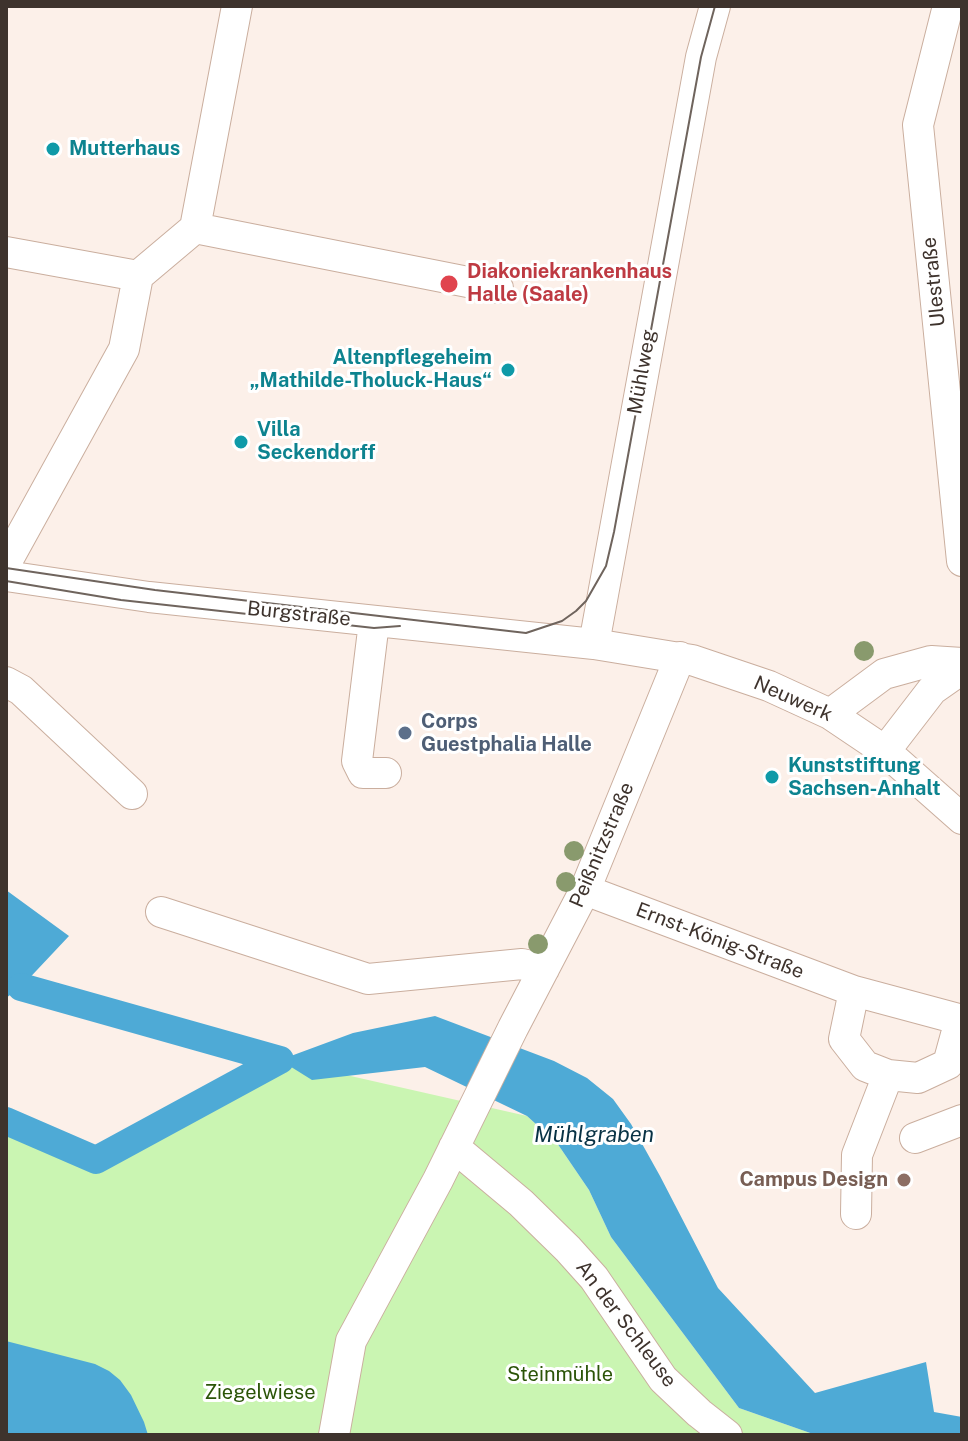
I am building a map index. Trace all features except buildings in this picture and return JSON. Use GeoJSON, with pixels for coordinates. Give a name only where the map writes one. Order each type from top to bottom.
{"type":"FeatureCollection","features":[{"type":"Feature","properties":{"kind":"street"},"geometry":{"type":"LineString","coordinates":[[6,563],[124,349],[138,276],[195,228],[237,6]]}},
{"type":"Feature","properties":{"kind":"street","name":"Mühlweg"},"geometry":{"type":"LineString","coordinates":[[594,644],[698,72],[715,6]]}},
{"type":"Feature","properties":{"kind":"street","name":"Ulestraße"},"geometry":{"type":"LineString","coordinates":[[948,6],[918,125],[962,561]]}},
{"type":"Feature","properties":{"kind":"street"},"geometry":{"type":"LineString","coordinates":[[195,228],[498,288]]}},
{"type":"Feature","properties":{"kind":"street"},"geometry":{"type":"LineString","coordinates":[[6,252],[138,276]]}},
{"type":"Feature","properties":{"kind":"street","name":"Burgstraße"},"geometry":{"type":"LineString","coordinates":[[6,576],[149,597],[594,644]]}},
{"type":"Feature","properties":{"kind":"street"},"geometry":{"type":"LineString","coordinates":[[374,622],[357,761],[363,773],[386,773]]}},
{"type":"Feature","properties":{"kind":"street","name":"Neuwerk"},"geometry":{"type":"LineString","coordinates":[[594,644],[680,657],[769,686],[830,714],[885,751],[962,819]]}},
{"type":"Feature","properties":{"kind":"street","name":"Peißnitzstraße"},"geometry":{"type":"LineString","coordinates":[[454,1147],[585,890],[680,657]]}},
{"type":"Feature","properties":{"kind":"street"},"geometry":{"type":"LineString","coordinates":[[830,714],[884,674],[931,661],[962,663]]}},
{"type":"Feature","properties":{"kind":"street"},"geometry":{"type":"LineString","coordinates":[[885,751],[932,690],[962,669]]}},
{"type":"Feature","properties":{"kind":"street"},"geometry":{"type":"LineString","coordinates":[[6,682],[21,690],[132,794]]}},
{"type":"Feature","properties":{"kind":"street","name":"Ernst-König-Straße"},"geometry":{"type":"LineString","coordinates":[[585,890],[854,991],[961,1020],[955,1076],[918,1078],[888,1075]]}},
{"type":"Feature","properties":{"kind":"street"},"geometry":{"type":"LineString","coordinates":[[161,912],[368,979],[522,964],[544,969]]}},
{"type":"Feature","properties":{"kind":"street"},"geometry":{"type":"LineString","coordinates":[[854,991],[844,1039],[865,1066],[888,1075],[857,1155],[856,1214]]}},
{"type":"Feature","properties":{"kind":"street"},"geometry":{"type":"LineString","coordinates":[[915,1138],[962,1120]]}},
{"type":"Feature","properties":{"kind":"street"},"geometry":{"type":"LineString","coordinates":[[334,1435],[351,1341],[454,1147]]}},
{"type":"Feature","properties":{"kind":"street","name":"An der Schleuse"},"geometry":{"type":"LineString","coordinates":[[454,1147],[521,1203],[568,1249],[594,1278],[663,1379],[727,1435]]}},
{"type":"Feature","properties":{"kind":"green space","name":"Ziegelwiese"},"geometry":{"type":"Polygon","coordinates":[[[280,1060],[527,1116],[557,1143],[589,1190],[611,1237],[739,1408],[816,1435],[6,1435],[6,1121],[96,1160],[280,1060]]]}},
{"type":"Feature","properties":{"kind":"water"},"geometry":{"type":"Polygon","coordinates":[[[6,890],[69,936],[21,987],[6,998],[6,890]]]}},
{"type":"Feature","properties":{"kind":"water","name":"Mühlgraben"},"geometry":{"type":"Polygon","coordinates":[[[435,1016],[554,1061],[587,1078],[613,1099],[660,1176],[718,1288],[815,1393],[926,1362],[934,1412],[962,1417],[962,1435],[816,1435],[739,1408],[611,1237],[589,1190],[557,1143],[527,1116],[425,1067],[312,1080],[280,1060],[353,1033],[435,1016]]]}},
{"type":"Feature","properties":{"kind":"water"},"geometry":{"type":"Polygon","coordinates":[[[6,1341],[95,1364],[109,1371],[131,1395],[148,1435],[6,1435],[6,1341]]]}},
{"type":"Feature","properties":{"kind":"waterway","name":"Mühlgraben"},"geometry":{"type":"LineString","coordinates":[[21,987],[280,1060]]}},
{"type":"Feature","properties":{"kind":"waterway","name":"Mühlgraben"},"geometry":{"type":"LineString","coordinates":[[6,1121],[96,1160],[280,1060]]}},
{"type":"Feature","properties":{"kind":"tram line"},"geometry":{"type":"LineString","coordinates":[[6,568],[155,590],[526,633],[562,621],[576,611],[586,601],[606,566],[614,532],[701,57],[715,6]]}},
{"type":"Feature","properties":{"kind":"tram line"},"geometry":{"type":"LineString","coordinates":[[6,581],[121,600],[374,628],[400,626]]}},
{"type":"Feature","properties":{"kind":"place","name":"Mutterhaus"},"geometry":{"type":"Point","coordinates":[53,149]}},
{"type":"Feature","properties":{"kind":"place","name":"Diakoniekrankenhaus Halle (Saale)"},"geometry":{"type":"Point","coordinates":[449,284]}},
{"type":"Feature","properties":{"kind":"place","name":"Altenpflegeheim „Mathilde-Tholuck-Haus“"},"geometry":{"type":"Point","coordinates":[508,370]}},
{"type":"Feature","properties":{"kind":"place","name":"Villa Seckendorff"},"geometry":{"type":"Point","coordinates":[241,442]}},
{"type":"Feature","properties":{"kind":"place","name":"Corps Guestphalia Halle"},"geometry":{"type":"Point","coordinates":[405,733]}},
{"type":"Feature","properties":{"kind":"place","name":"Kunststiftung Sachsen-Anhalt"},"geometry":{"type":"Point","coordinates":[772,777]}},
{"type":"Feature","properties":{"kind":"place","name":"Campus Design"},"geometry":{"type":"Point","coordinates":[904,1180]}},
{"type":"Feature","properties":{"kind":"park label","name":"Steinmühle"},"geometry":{"type":"Point","coordinates":[560,1375]}}]}
